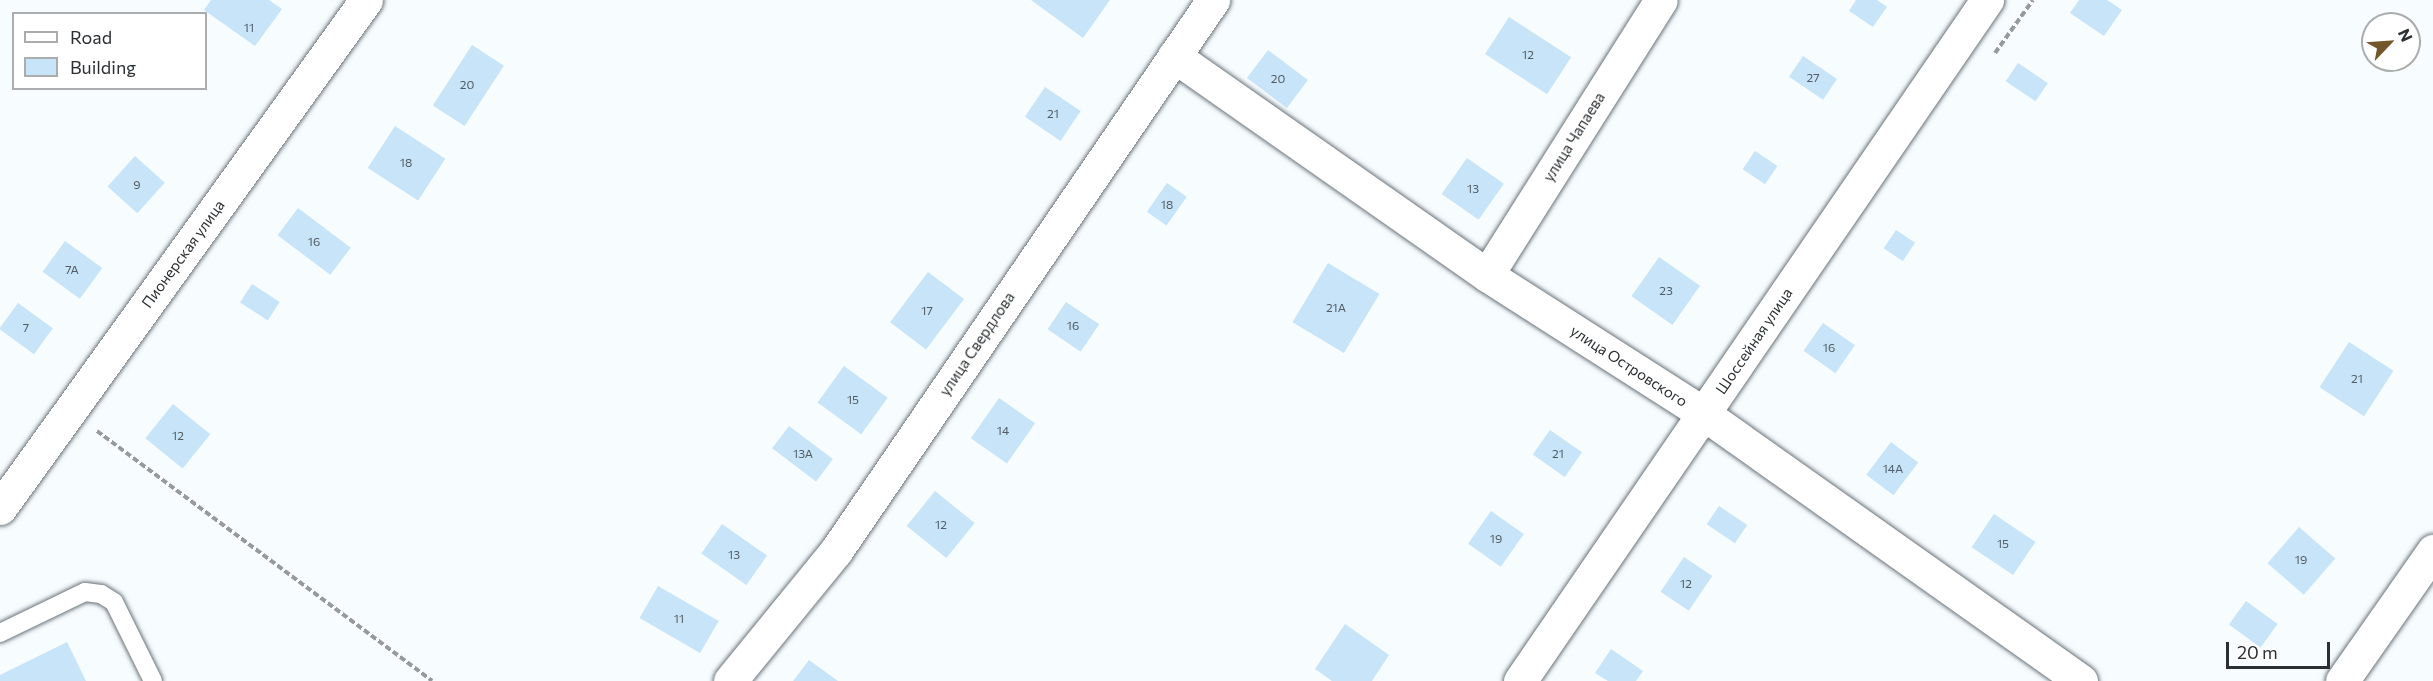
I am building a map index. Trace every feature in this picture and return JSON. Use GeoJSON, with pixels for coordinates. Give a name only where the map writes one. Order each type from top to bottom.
{"type":"FeatureCollection","features":[{"type":"Feature","properties":{"kind":"street","name":"Пионерская улица"},"geometry":{"type":"LineString","coordinates":[[0,508],[366,0]]}},
{"type":"Feature","properties":{"kind":"street","name":"улица Свердлова"},"geometry":{"type":"LineString","coordinates":[[730,681],[836,550],[1213,0]]}},
{"type":"Feature","properties":{"kind":"street","name":"улица Чапаева"},"geometry":{"type":"LineString","coordinates":[[1487,275],[1661,0]]}},
{"type":"Feature","properties":{"kind":"street","name":"Шоссейная улица"},"geometry":{"type":"LineString","coordinates":[[1520,681],[1987,0]]}},
{"type":"Feature","properties":{"kind":"street","name":"улица Островского"},"geometry":{"type":"LineString","coordinates":[[1174,56],[1487,275],[1704,414],[2081,681]]}},
{"type":"Feature","properties":{"kind":"street"},"geometry":{"type":"LineString","coordinates":[[2342,681],[2433,551]]}},
{"type":"Feature","properties":{"kind":"lane"},"geometry":{"type":"LineString","coordinates":[[0,633],[86,592],[101,594],[114,602],[153,681]]}},
{"type":"Feature","properties":{"kind":"path"},"geometry":{"type":"LineString","coordinates":[[70,411],[432,681]]}},
{"type":"Feature","properties":{"kind":"building"},"geometry":{"type":"Polygon","coordinates":[[[211,0],[269,0],[282,9],[255,46],[204,10],[211,0]]]}},
{"type":"Feature","properties":{"kind":"building"},"geometry":{"type":"Polygon","coordinates":[[[1031,0],[1110,0],[1083,38],[1031,0]]]}},
{"type":"Feature","properties":{"kind":"building"},"geometry":{"type":"Polygon","coordinates":[[[1856,0],[1877,0],[1887,7],[1873,27],[1849,11],[1856,0]]]}},
{"type":"Feature","properties":{"kind":"building"},"geometry":{"type":"Polygon","coordinates":[[[2079,0],[2107,0],[2122,10],[2104,36],[2070,13],[2079,0]]]}},
{"type":"Feature","properties":{"kind":"building"},"geometry":{"type":"Polygon","coordinates":[[[1509,17],[1571,57],[1547,94],[1485,54],[1509,17]]]}},
{"type":"Feature","properties":{"kind":"building"},"geometry":{"type":"Polygon","coordinates":[[[472,45],[504,66],[465,126],[433,105],[472,45]]]}},
{"type":"Feature","properties":{"kind":"building"},"geometry":{"type":"Polygon","coordinates":[[[1268,50],[1308,80],[1287,108],[1247,78],[1268,50]]]}},
{"type":"Feature","properties":{"kind":"building"},"geometry":{"type":"Polygon","coordinates":[[[1803,56],[1837,79],[1823,100],[1789,77],[1803,56]]]}},
{"type":"Feature","properties":{"kind":"building"},"geometry":{"type":"Polygon","coordinates":[[[2018,63],[2048,83],[2036,101],[2006,81],[2018,63]]]}},
{"type":"Feature","properties":{"kind":"building"},"geometry":{"type":"Polygon","coordinates":[[[1045,87],[1081,111],[1061,141],[1025,117],[1045,87]]]}},
{"type":"Feature","properties":{"kind":"building"},"geometry":{"type":"Polygon","coordinates":[[[395,126],[445,159],[418,201],[368,168],[395,126]]]}},
{"type":"Feature","properties":{"kind":"building"},"geometry":{"type":"Polygon","coordinates":[[[1755,151],[1777,166],[1765,184],[1743,169],[1755,151]]]}},
{"type":"Feature","properties":{"kind":"building"},"geometry":{"type":"Polygon","coordinates":[[[135,156],[165,183],[137,213],[108,186],[135,156]]]}},
{"type":"Feature","properties":{"kind":"building"},"geometry":{"type":"Polygon","coordinates":[[[1467,158],[1504,184],[1479,220],[1442,194],[1467,158]]]}},
{"type":"Feature","properties":{"kind":"building"},"geometry":{"type":"Polygon","coordinates":[[[1167,183],[1187,197],[1167,225],[1147,212],[1167,183]]]}},
{"type":"Feature","properties":{"kind":"building"},"geometry":{"type":"Polygon","coordinates":[[[298,208],[351,248],[330,275],[278,235],[298,208]]]}},
{"type":"Feature","properties":{"kind":"building"},"geometry":{"type":"Polygon","coordinates":[[[1896,230],[1915,243],[1903,261],[1884,248],[1896,230]]]}},
{"type":"Feature","properties":{"kind":"building"},"geometry":{"type":"Polygon","coordinates":[[[65,241],[102,268],[80,299],[43,272],[65,241]]]}},
{"type":"Feature","properties":{"kind":"building"},"geometry":{"type":"Polygon","coordinates":[[[1659,257],[1700,286],[1672,325],[1631,296],[1659,257]]]}},
{"type":"Feature","properties":{"kind":"building"},"geometry":{"type":"Polygon","coordinates":[[[1328,263],[1379,294],[1344,353],[1292,322],[1328,263]]]}},
{"type":"Feature","properties":{"kind":"building"},"geometry":{"type":"Polygon","coordinates":[[[928,272],[964,299],[926,349],[890,322],[928,272]]]}},
{"type":"Feature","properties":{"kind":"building"},"geometry":{"type":"Polygon","coordinates":[[[252,284],[280,302],[268,320],[240,302],[252,284]]]}},
{"type":"Feature","properties":{"kind":"building"},"geometry":{"type":"Polygon","coordinates":[[[1066,302],[1099,324],[1081,352],[1048,329],[1066,302]]]}},
{"type":"Feature","properties":{"kind":"building"},"geometry":{"type":"Polygon","coordinates":[[[18,303],[53,328],[34,354],[0,329],[18,303]]]}},
{"type":"Feature","properties":{"kind":"building"},"geometry":{"type":"Polygon","coordinates":[[[1823,323],[1855,345],[1835,373],[1803,351],[1823,323]]]}},
{"type":"Feature","properties":{"kind":"building"},"geometry":{"type":"Polygon","coordinates":[[[2349,342],[2393,371],[2364,416],[2320,387],[2349,342]]]}},
{"type":"Feature","properties":{"kind":"building"},"geometry":{"type":"Polygon","coordinates":[[[844,366],[888,398],[861,434],[818,402],[844,366]]]}},
{"type":"Feature","properties":{"kind":"building"},"geometry":{"type":"Polygon","coordinates":[[[999,398],[1035,423],[1007,463],[971,438],[999,398]]]}},
{"type":"Feature","properties":{"kind":"building"},"geometry":{"type":"Polygon","coordinates":[[[173,404],[210,434],[183,468],[145,438],[173,404]]]}},
{"type":"Feature","properties":{"kind":"building"},"geometry":{"type":"Polygon","coordinates":[[[789,426],[833,459],[816,481],[772,448],[789,426]]]}},
{"type":"Feature","properties":{"kind":"building"},"geometry":{"type":"Polygon","coordinates":[[[1550,430],[1582,452],[1565,477],[1533,455],[1550,430]]]}},
{"type":"Feature","properties":{"kind":"building"},"geometry":{"type":"Polygon","coordinates":[[[1891,442],[1918,462],[1893,495],[1866,475],[1891,442]]]}},
{"type":"Feature","properties":{"kind":"building"},"geometry":{"type":"Polygon","coordinates":[[[935,491],[975,523],[946,558],[907,526],[935,491]]]}},
{"type":"Feature","properties":{"kind":"building"},"geometry":{"type":"Polygon","coordinates":[[[1719,506],[1747,525],[1735,543],[1707,524],[1719,506]]]}},
{"type":"Feature","properties":{"kind":"building"},"geometry":{"type":"Polygon","coordinates":[[[1491,511],[1524,534],[1501,567],[1468,544],[1491,511]]]}},
{"type":"Feature","properties":{"kind":"building"},"geometry":{"type":"Polygon","coordinates":[[[1994,514],[2035,542],[2013,575],[1972,547],[1994,514]]]}},
{"type":"Feature","properties":{"kind":"building"},"geometry":{"type":"Polygon","coordinates":[[[722,524],[767,556],[746,585],[701,553],[722,524]]]}},
{"type":"Feature","properties":{"kind":"building"},"geometry":{"type":"Polygon","coordinates":[[[2299,527],[2335,558],[2304,595],[2268,563],[2299,527]]]}},
{"type":"Feature","properties":{"kind":"building"},"geometry":{"type":"Polygon","coordinates":[[[1684,557],[1712,576],[1689,611],[1661,592],[1684,557]]]}},
{"type":"Feature","properties":{"kind":"building"},"geometry":{"type":"Polygon","coordinates":[[[658,586],[719,621],[700,653],[640,618],[658,586]]]}},
{"type":"Feature","properties":{"kind":"building"},"geometry":{"type":"Polygon","coordinates":[[[2246,601],[2278,624],[2261,647],[2229,624],[2246,601]]]}},
{"type":"Feature","properties":{"kind":"building"},"geometry":{"type":"Polygon","coordinates":[[[1345,624],[1389,655],[1372,681],[1332,681],[1315,669],[1345,624]]]}},
{"type":"Feature","properties":{"kind":"building"},"geometry":{"type":"Polygon","coordinates":[[[67,642],[86,681],[0,681],[0,675],[67,642]]]}},
{"type":"Feature","properties":{"kind":"building"},"geometry":{"type":"Polygon","coordinates":[[[1611,649],[1643,671],[1636,681],[1608,681],[1595,673],[1611,649]]]}},
{"type":"Feature","properties":{"kind":"building"},"geometry":{"type":"Polygon","coordinates":[[[809,660],[838,681],[793,681],[809,660]]]}}]}
